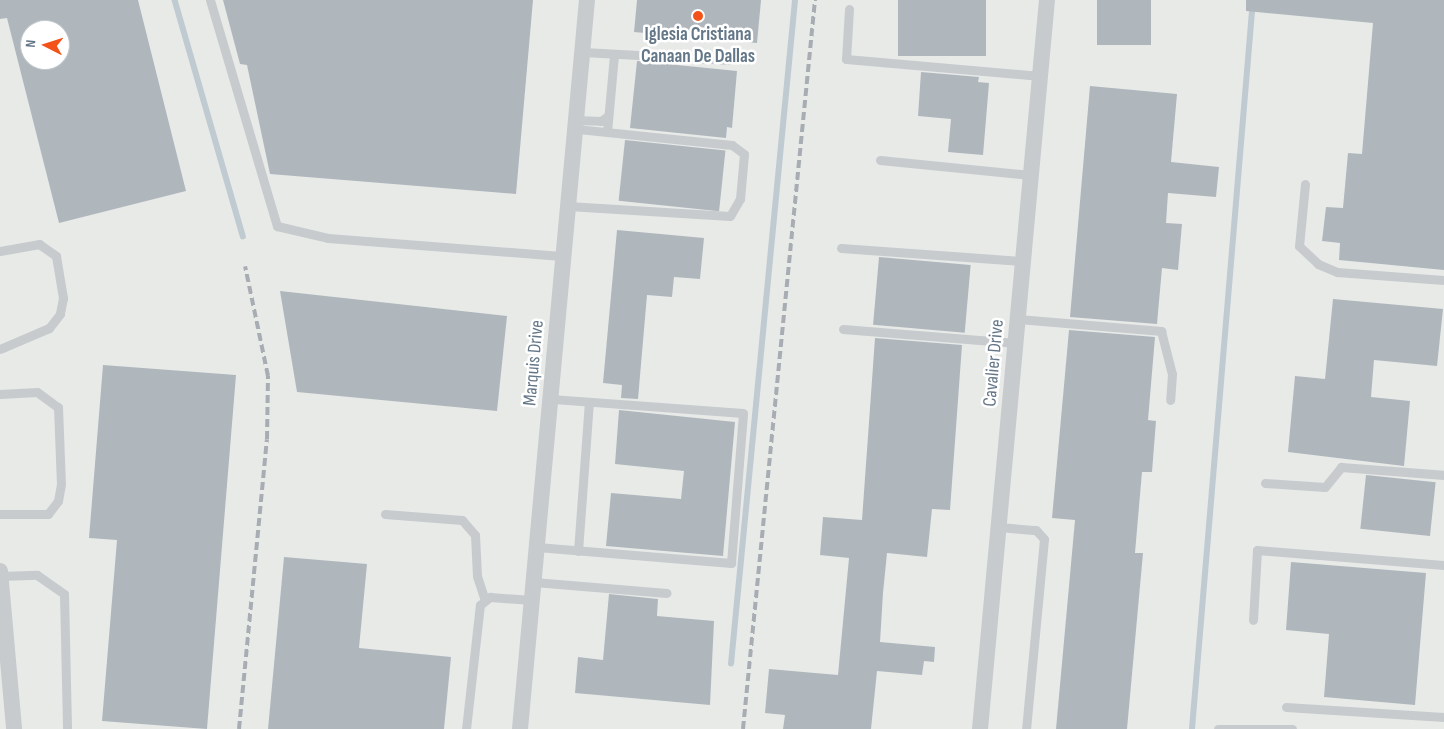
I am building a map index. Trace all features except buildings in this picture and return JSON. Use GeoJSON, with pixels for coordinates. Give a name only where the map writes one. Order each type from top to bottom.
{"type":"FeatureCollection","features":[{"type":"Feature","properties":{"kind":"street","name":"Marquis Drive"},"geometry":{"type":"LineString","coordinates":[[520,729],[587,0]]}},
{"type":"Feature","properties":{"kind":"street","name":"Cavalier Drive"},"geometry":{"type":"LineString","coordinates":[[980,729],[1047,0]]}},
{"type":"Feature","properties":{"kind":"street"},"geometry":{"type":"LineString","coordinates":[[0,571],[14,729]]}},
{"type":"Feature","properties":{"kind":"lane"},"geometry":{"type":"LineString","coordinates":[[210,0],[277,226],[328,238],[564,256]]}},
{"type":"Feature","properties":{"kind":"lane"},"geometry":{"type":"LineString","coordinates":[[849,8],[846,58],[1040,76]]}},
{"type":"Feature","properties":{"kind":"lane"},"geometry":{"type":"LineString","coordinates":[[583,52],[614,55],[637,52],[730,60]]}},
{"type":"Feature","properties":{"kind":"lane"},"geometry":{"type":"LineString","coordinates":[[607,132],[614,55]]}},
{"type":"Feature","properties":{"kind":"lane"},"geometry":{"type":"LineString","coordinates":[[576,124],[601,122],[608,116]]}},
{"type":"Feature","properties":{"kind":"lane"},"geometry":{"type":"LineString","coordinates":[[568,206],[730,216],[740,199],[744,154],[732,145],[607,132],[576,124]]}},
{"type":"Feature","properties":{"kind":"lane"},"geometry":{"type":"LineString","coordinates":[[880,160],[1031,175]]}},
{"type":"Feature","properties":{"kind":"lane"},"geometry":{"type":"LineString","coordinates":[[1305,184],[1299,246],[1318,264],[1337,272],[1444,280]]}},
{"type":"Feature","properties":{"kind":"lane"},"geometry":{"type":"LineString","coordinates":[[0,250],[39,244],[56,256],[63,298],[60,314],[49,328],[0,349]]}},
{"type":"Feature","properties":{"kind":"lane"},"geometry":{"type":"LineString","coordinates":[[841,248],[1024,261]]}},
{"type":"Feature","properties":{"kind":"lane"},"geometry":{"type":"LineString","coordinates":[[1018,318],[1161,331],[1172,374],[1170,400]]}},
{"type":"Feature","properties":{"kind":"lane"},"geometry":{"type":"LineString","coordinates":[[843,329],[1016,343]]}},
{"type":"Feature","properties":{"kind":"lane"},"geometry":{"type":"LineString","coordinates":[[0,394],[37,392],[58,407],[61,484],[58,501],[48,514],[0,514]]}},
{"type":"Feature","properties":{"kind":"lane"},"geometry":{"type":"LineString","coordinates":[[537,547],[731,563],[733,544],[743,413],[551,399]]}},
{"type":"Feature","properties":{"kind":"lane"},"geometry":{"type":"LineString","coordinates":[[578,551],[589,402]]}},
{"type":"Feature","properties":{"kind":"lane"},"geometry":{"type":"LineString","coordinates":[[1266,483],[1326,487],[1341,468],[1444,475]]}},
{"type":"Feature","properties":{"kind":"lane"},"geometry":{"type":"LineString","coordinates":[[385,514],[462,520],[475,535],[477,576],[484,600],[477,618],[466,729]]}},
{"type":"Feature","properties":{"kind":"lane"},"geometry":{"type":"LineString","coordinates":[[999,527],[1036,530],[1044,539],[1026,729]]}},
{"type":"Feature","properties":{"kind":"lane"},"geometry":{"type":"LineString","coordinates":[[1253,620],[1258,550],[1444,566]]}},
{"type":"Feature","properties":{"kind":"lane"},"geometry":{"type":"LineString","coordinates":[[0,576],[37,574],[64,594],[67,728]]}},
{"type":"Feature","properties":{"kind":"lane"},"geometry":{"type":"LineString","coordinates":[[534,582],[667,593]]}},
{"type":"Feature","properties":{"kind":"lane"},"geometry":{"type":"LineString","coordinates":[[484,600],[532,600]]}},
{"type":"Feature","properties":{"kind":"lane"},"geometry":{"type":"LineString","coordinates":[[1286,707],[1444,717]]}},
{"type":"Feature","properties":{"kind":"lane"},"geometry":{"type":"LineString","coordinates":[[1218,729],[1292,729]]}},
{"type":"Feature","properties":{"kind":"shaded area"},"geometry":{"type":"Polygon","coordinates":[[[0,0],[1444,0],[1444,729],[0,729],[0,0]]]}},
{"type":"Feature","properties":{"kind":"waterway"},"geometry":{"type":"LineString","coordinates":[[175,0],[243,236]]}},
{"type":"Feature","properties":{"kind":"waterway"},"geometry":{"type":"LineString","coordinates":[[731,664],[795,0]]}},
{"type":"Feature","properties":{"kind":"waterway"},"geometry":{"type":"LineString","coordinates":[[1192,729],[1253,0]]}},
{"type":"Feature","properties":{"kind":"railway"},"geometry":{"type":"LineString","coordinates":[[743,729],[815,0]]}},
{"type":"Feature","properties":{"kind":"railway"},"geometry":{"type":"LineString","coordinates":[[239,729],[267,439],[268,376],[245,266]]}},
{"type":"Feature","properties":{"kind":"place","name":"Iglesia Cristiana Canaan De Dallas"},"geometry":{"type":"Point","coordinates":[698,16]}}]}
